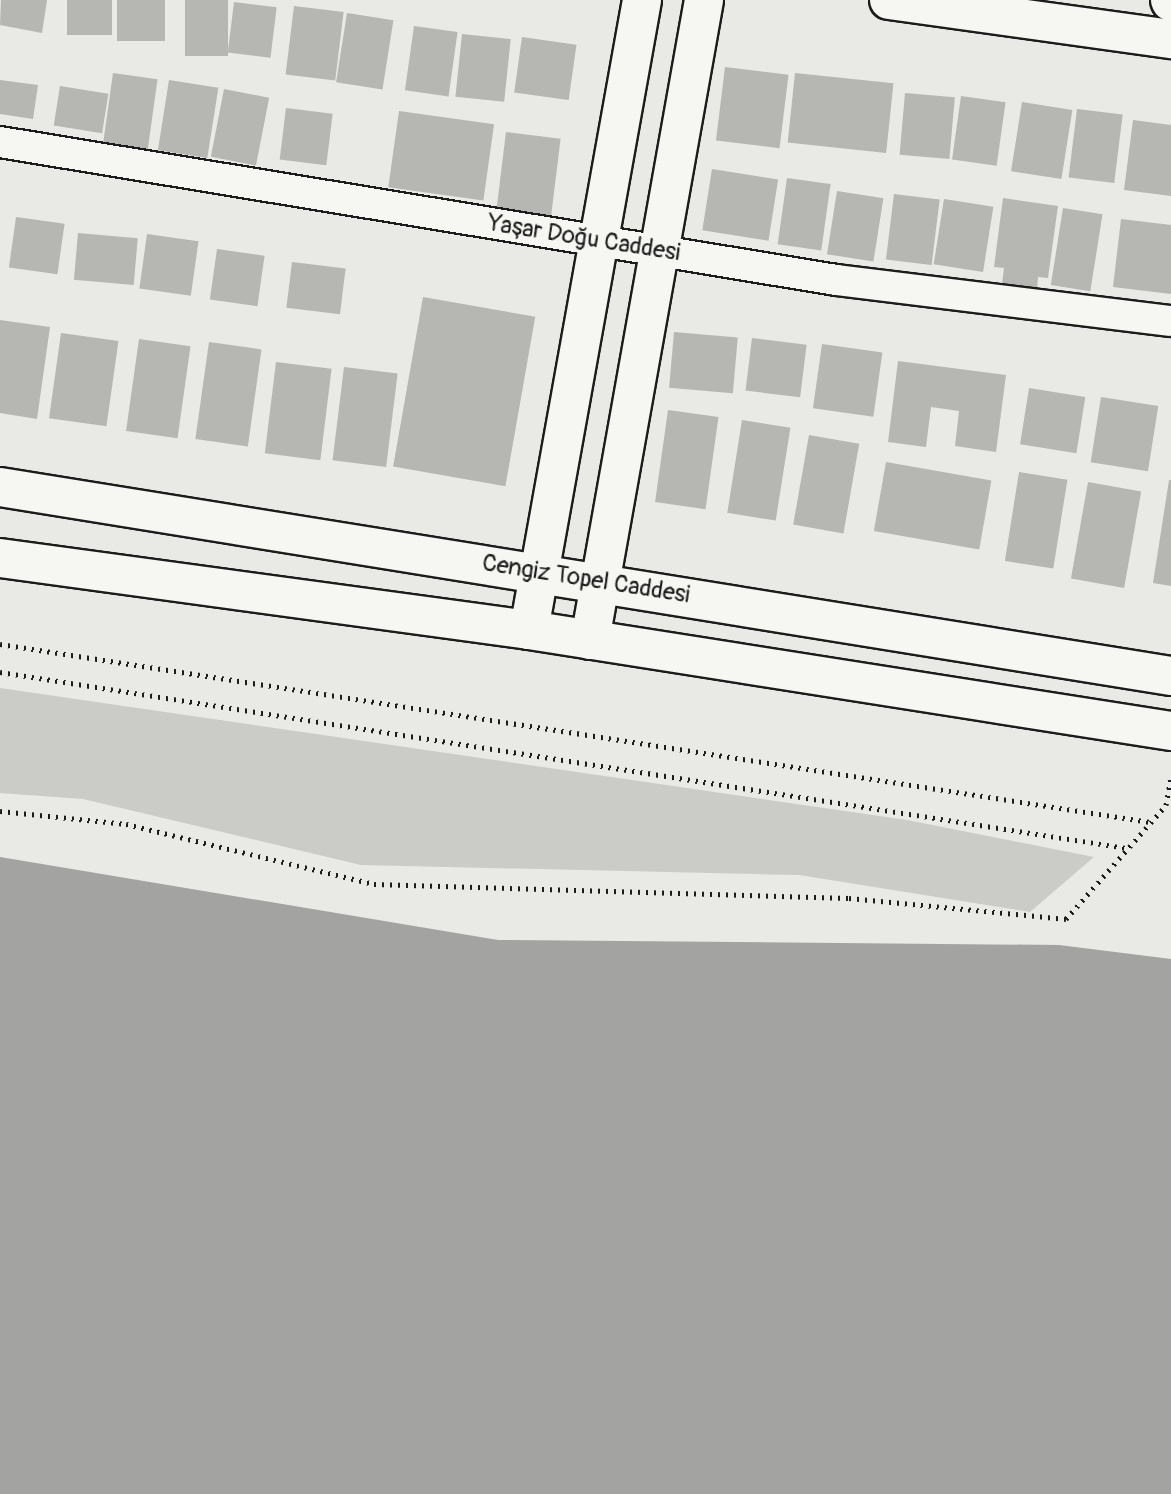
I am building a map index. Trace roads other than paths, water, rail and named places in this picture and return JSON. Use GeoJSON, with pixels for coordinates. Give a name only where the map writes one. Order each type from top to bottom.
{"type":"FeatureCollection","features":[{"type":"Feature","properties":{"kind":"street"},"geometry":{"type":"LineString","coordinates":[[529,630],[602,241],[642,0]]}},
{"type":"Feature","properties":{"kind":"street"},"geometry":{"type":"LineString","coordinates":[[590,640],[704,0]]}},
{"type":"Feature","properties":{"kind":"street"},"geometry":{"type":"LineString","coordinates":[[889,0],[1171,39]]}},
{"type":"Feature","properties":{"kind":"street","name":"Yaşar Doğu Caddesi"},"geometry":{"type":"LineString","coordinates":[[0,142],[660,251],[1171,321]]}},
{"type":"Feature","properties":{"kind":"street","name":"Cengiz Topel Caddesi"},"geometry":{"type":"LineString","coordinates":[[0,487],[540,571],[1171,676]]}},
{"type":"Feature","properties":{"kind":"street"},"geometry":{"type":"LineString","coordinates":[[0,558],[529,630],[1171,731]]}}]}
